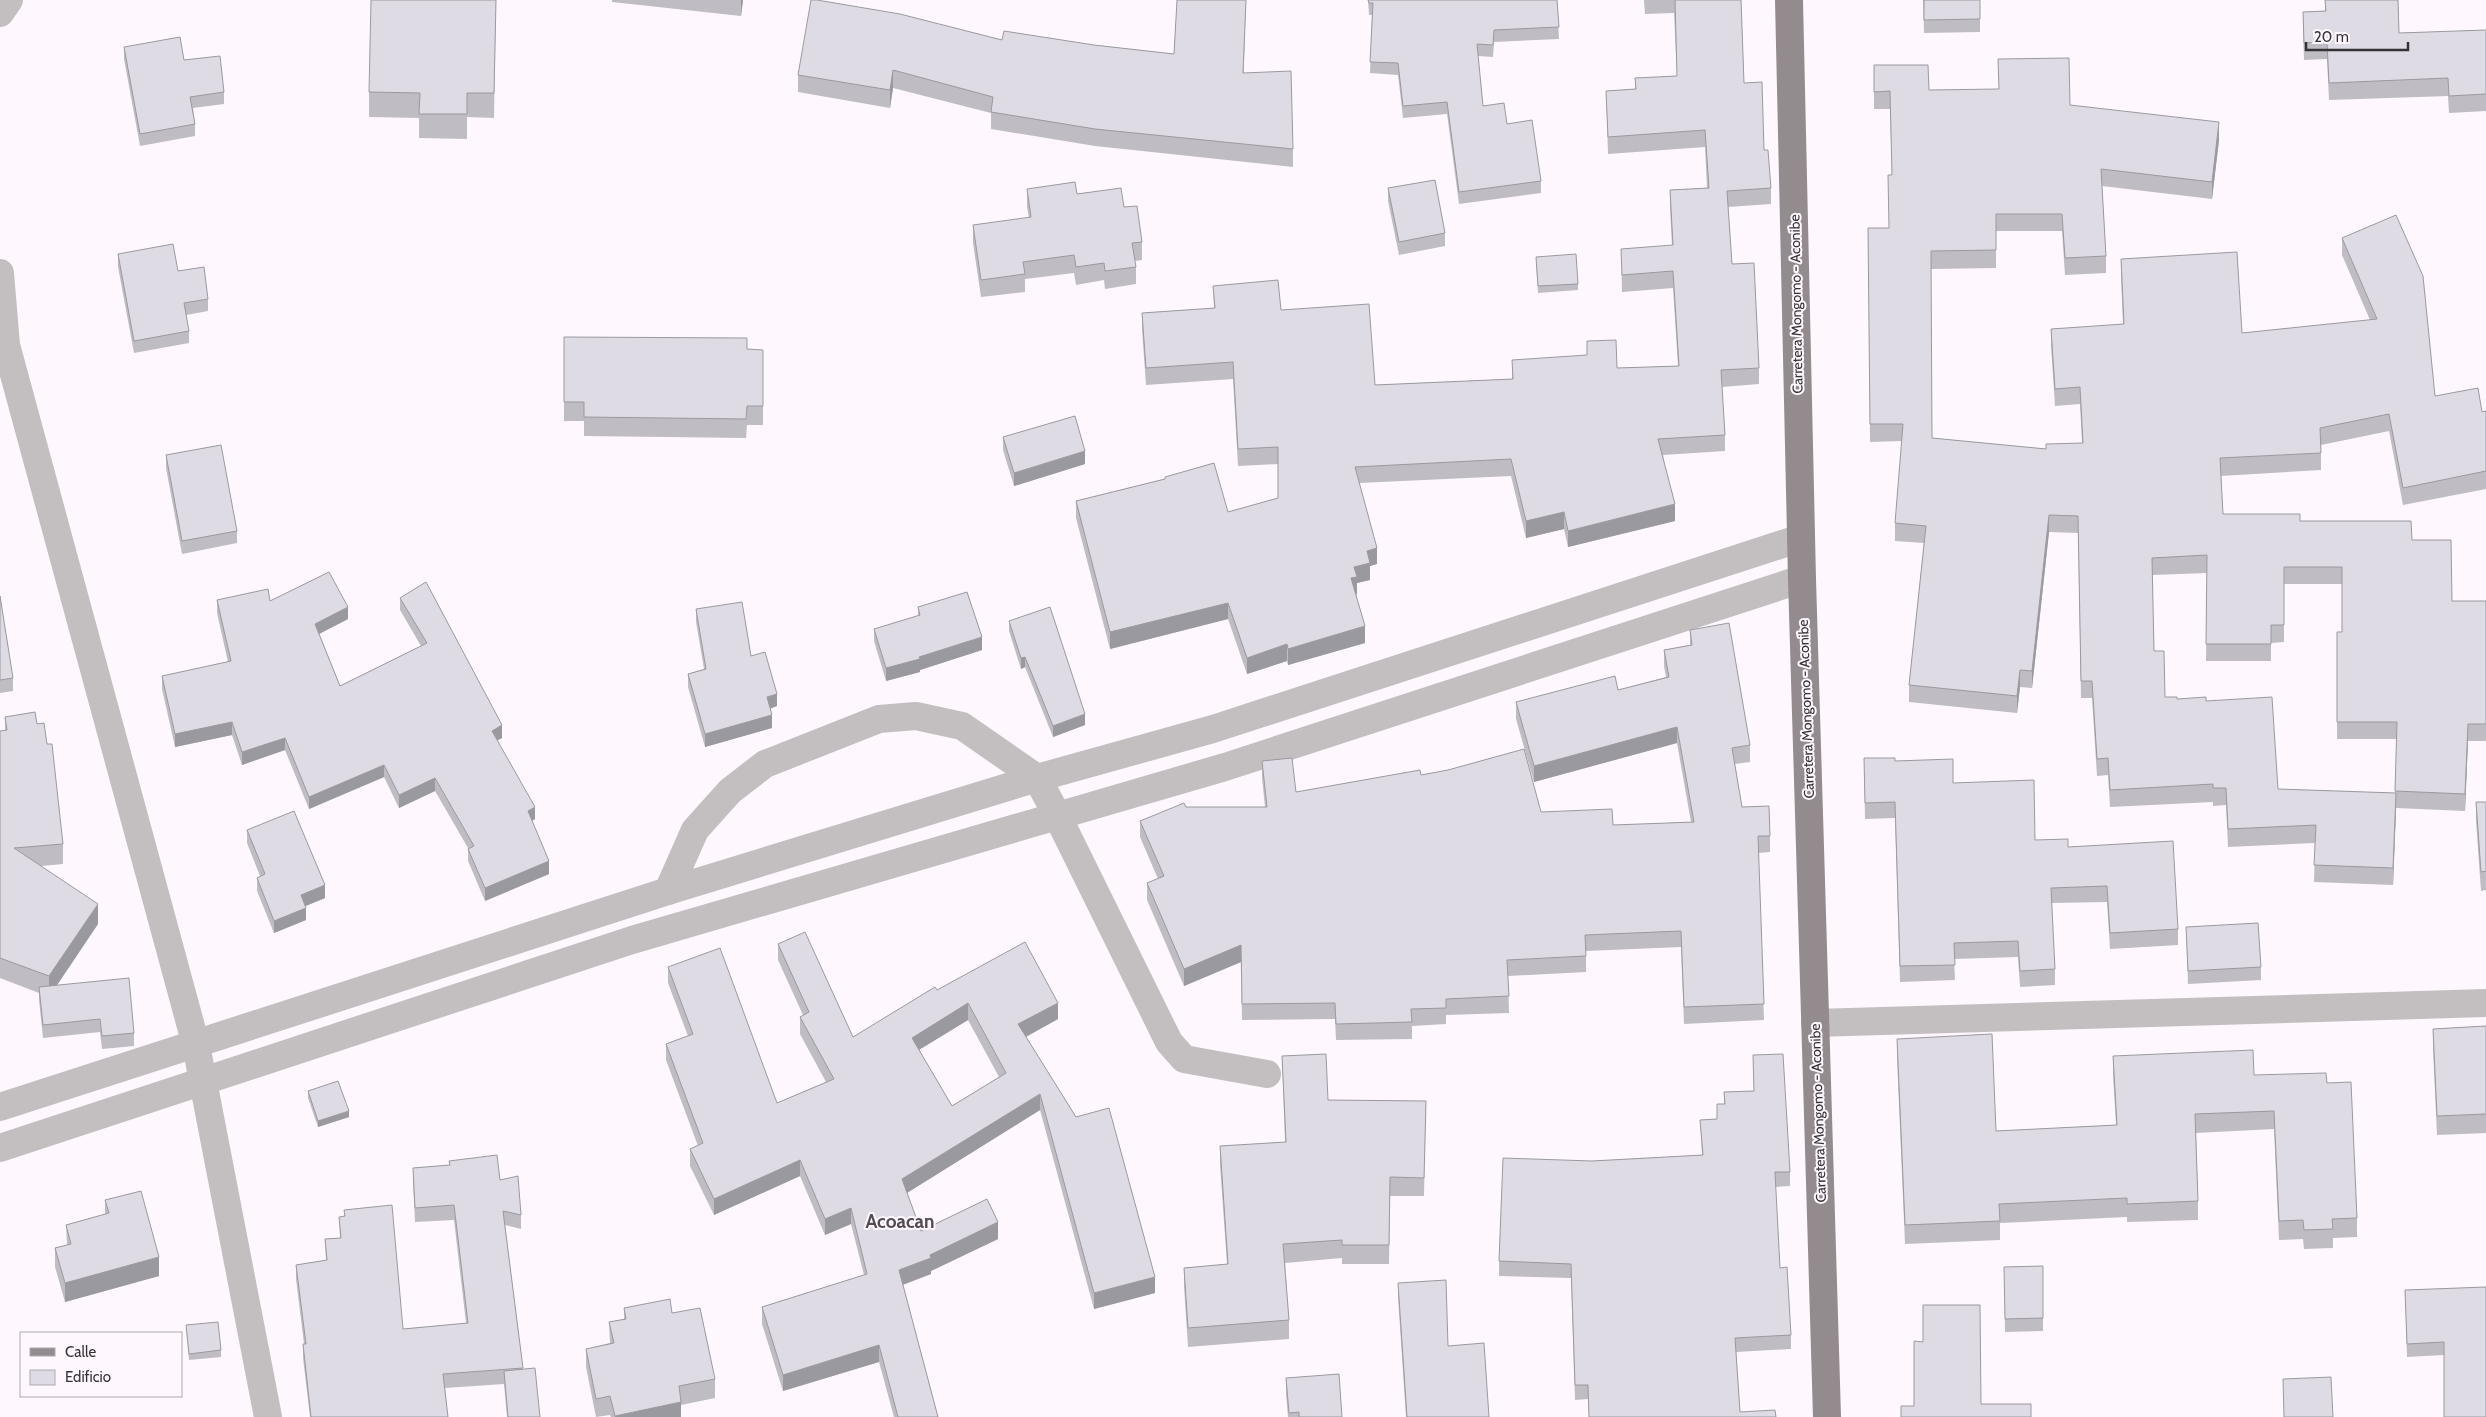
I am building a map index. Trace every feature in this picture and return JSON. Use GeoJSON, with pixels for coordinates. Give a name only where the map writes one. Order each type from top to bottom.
{"type":"FeatureCollection","features":[{"type":"Feature","properties":{"kind":"main road","name":"Carretera Mongomo - Aconibe"},"geometry":{"type":"LineString","coordinates":[[1788,0],[1802,579],[1827,1417]]}},
{"type":"Feature","properties":{"kind":"street"},"geometry":{"type":"LineString","coordinates":[[0,13],[9,0]]}},
{"type":"Feature","properties":{"kind":"street"},"geometry":{"type":"LineString","coordinates":[[0,273],[3,342],[196,1045],[268,1417]]}},
{"type":"Feature","properties":{"kind":"street"},"geometry":{"type":"LineString","coordinates":[[0,1107],[668,891],[1037,778],[1213,729],[1801,538]]}},
{"type":"Feature","properties":{"kind":"street"},"geometry":{"type":"LineString","coordinates":[[0,1148],[632,940],[1225,767],[1802,579]]}},
{"type":"Feature","properties":{"kind":"street"},"geometry":{"type":"LineString","coordinates":[[668,891],[695,830],[730,791],[765,764],[879,719],[916,716],[962,726],[1037,778],[1170,1042],[1184,1059],[1267,1074]]}},
{"type":"Feature","properties":{"kind":"street"},"geometry":{"type":"LineString","coordinates":[[1815,1023],[2486,1003]]}},
{"type":"Feature","properties":{"kind":"building"},"geometry":{"type":"Polygon","coordinates":[[[371,0],[496,0],[494,93],[467,93],[467,114],[419,114],[420,93],[369,92],[371,0]]]}},
{"type":"Feature","properties":{"kind":"building"},"geometry":{"type":"Polygon","coordinates":[[[811,0],[900,14],[1002,40],[1004,31],[1094,45],[1174,54],[1177,0],[1246,0],[1243,73],[1291,71],[1293,149],[1095,129],[991,112],[993,97],[893,70],[890,90],[798,75],[811,0]]]}},
{"type":"Feature","properties":{"kind":"building"},"geometry":{"type":"Polygon","coordinates":[[[1368,0],[1557,0],[1559,27],[1494,30],[1493,45],[1477,44],[1483,106],[1504,103],[1507,124],[1532,120],[1541,181],[1459,192],[1447,102],[1403,106],[1398,63],[1370,62],[1373,3],[1369,3],[1368,0]]]}},
{"type":"Feature","properties":{"kind":"building"},"geometry":{"type":"Polygon","coordinates":[[[1675,0],[1741,0],[1744,83],[1762,82],[1764,150],[1768,150],[1771,188],[1727,191],[1732,264],[1754,263],[1759,368],[1721,370],[1725,435],[1658,439],[1675,504],[1568,531],[1564,512],[1526,521],[1511,459],[1355,467],[1377,548],[1367,551],[1370,563],[1354,567],[1357,577],[1351,578],[1365,626],[1288,649],[1287,644],[1247,658],[1228,603],[1110,632],[1076,501],[1165,479],[1165,477],[1214,463],[1228,512],[1278,498],[1278,447],[1238,449],[1233,362],[1146,368],[1142,313],[1215,308],[1213,286],[1278,280],[1281,310],[1369,304],[1375,385],[1513,379],[1512,360],[1587,355],[1587,341],[1616,340],[1617,368],[1679,366],[1673,271],[1622,275],[1621,249],[1673,245],[1670,190],[1709,188],[1705,130],[1608,137],[1606,91],[1636,89],[1635,78],[1677,76],[1675,0]]]}},
{"type":"Feature","properties":{"kind":"building"},"geometry":{"type":"Polygon","coordinates":[[[1924,0],[1980,0],[1980,19],[1924,20],[1924,0]]]}},
{"type":"Feature","properties":{"kind":"building"},"geometry":{"type":"Polygon","coordinates":[[[2325,0],[2398,0],[2399,33],[2486,30],[2486,94],[2449,96],[2448,78],[2329,83],[2327,42],[2304,43],[2303,12],[2326,11],[2325,0]]]}},
{"type":"Feature","properties":{"kind":"building"},"geometry":{"type":"Polygon","coordinates":[[[180,37],[184,60],[220,56],[224,92],[190,97],[195,124],[140,134],[124,47],[180,37]]]}},
{"type":"Feature","properties":{"kind":"building"},"geometry":{"type":"Polygon","coordinates":[[[2069,58],[2070,105],[2219,122],[2212,182],[2101,169],[2106,256],[2065,258],[2062,214],[1996,214],[1996,250],[1931,251],[1932,438],[2046,449],[2046,444],[2083,443],[2080,387],[2055,389],[2051,329],[2124,324],[2121,259],[2237,252],[2242,333],[2377,319],[2342,238],[2396,215],[2423,276],[2435,396],[2478,388],[2482,412],[2486,411],[2486,471],[2403,488],[2389,414],[2320,428],[2321,453],[2220,458],[2223,514],[2300,514],[2300,521],[2411,521],[2412,540],[2451,540],[2452,601],[2486,601],[2486,724],[2468,724],[2465,794],[2395,791],[2397,722],[2337,722],[2337,632],[2342,632],[2342,567],[2284,567],[2284,625],[2271,625],[2271,644],[2206,644],[2207,555],[2152,558],[2154,651],[2164,651],[2165,697],[2177,697],[2177,699],[2206,697],[2206,701],[2272,697],[2278,789],[2396,793],[2393,868],[2314,865],[2316,825],[2228,829],[2226,788],[2213,788],[2213,784],[2110,790],[2108,758],[2097,759],[2092,681],[2081,681],[2078,516],[2049,515],[2032,671],[2020,670],[2017,696],[1909,685],[1926,526],[1895,523],[1903,424],[1870,424],[1868,228],[1889,228],[1888,175],[1892,175],[1890,91],[1874,92],[1874,65],[1928,65],[1929,90],[1999,89],[1998,59],[2069,58]]]}},
{"type":"Feature","properties":{"kind":"building"},"geometry":{"type":"Polygon","coordinates":[[[1435,180],[1445,233],[1399,242],[1388,188],[1435,180]]]}},
{"type":"Feature","properties":{"kind":"building"},"geometry":{"type":"Polygon","coordinates":[[[1075,182],[1077,194],[1121,188],[1124,207],[1137,206],[1142,242],[1132,243],[1136,267],[1105,271],[1104,263],[1076,267],[1074,255],[1023,262],[1025,274],[981,280],[973,225],[1031,217],[1027,189],[1075,182]]]}},
{"type":"Feature","properties":{"kind":"building"},"geometry":{"type":"Polygon","coordinates":[[[173,244],[178,271],[204,267],[208,299],[184,303],[189,331],[134,341],[118,254],[173,244]]]}},
{"type":"Feature","properties":{"kind":"building"},"geometry":{"type":"Polygon","coordinates":[[[1576,254],[1578,284],[1538,286],[1536,257],[1576,254]]]}},
{"type":"Feature","properties":{"kind":"building"},"geometry":{"type":"Polygon","coordinates":[[[564,337],[747,338],[747,349],[763,350],[763,406],[747,406],[746,419],[584,417],[584,402],[564,402],[564,337]]]}},
{"type":"Feature","properties":{"kind":"building"},"geometry":{"type":"Polygon","coordinates":[[[1075,416],[1085,451],[1014,473],[1003,437],[1075,416]]]}},
{"type":"Feature","properties":{"kind":"building"},"geometry":{"type":"Polygon","coordinates":[[[221,445],[237,531],[182,541],[166,455],[221,445]]]}},
{"type":"Feature","properties":{"kind":"building"},"geometry":{"type":"Polygon","coordinates":[[[329,572],[348,607],[315,624],[340,686],[427,643],[400,598],[426,582],[502,725],[492,731],[535,807],[528,811],[549,861],[485,888],[468,849],[474,846],[435,778],[399,795],[384,765],[309,797],[285,738],[242,752],[232,722],[175,734],[162,676],[231,661],[217,600],[268,589],[270,601],[329,572]]]}},
{"type":"Feature","properties":{"kind":"building"},"geometry":{"type":"Polygon","coordinates":[[[967,592],[982,637],[919,657],[920,659],[886,668],[874,629],[920,615],[918,607],[967,592]]]}},
{"type":"Feature","properties":{"kind":"building"},"geometry":{"type":"Polygon","coordinates":[[[0,596],[13,678],[0,680],[0,596]]]}},
{"type":"Feature","properties":{"kind":"building"},"geometry":{"type":"Polygon","coordinates":[[[742,602],[751,656],[765,652],[777,694],[767,697],[772,715],[705,734],[688,674],[706,669],[696,609],[742,602]]]}},
{"type":"Feature","properties":{"kind":"building"},"geometry":{"type":"Polygon","coordinates":[[[1050,607],[1085,714],[1053,726],[1025,657],[1021,658],[1009,621],[1050,607]]]}},
{"type":"Feature","properties":{"kind":"building"},"geometry":{"type":"Polygon","coordinates":[[[1729,623],[1750,745],[1732,748],[1742,807],[1769,806],[1770,836],[1758,836],[1764,1004],[1684,1007],[1681,931],[1585,935],[1586,956],[1507,960],[1509,996],[1446,999],[1446,1008],[1411,1009],[1412,1022],[1336,1024],[1335,1003],[1242,1004],[1241,945],[1184,969],[1147,883],[1164,876],[1140,821],[1184,803],[1186,807],[1267,807],[1262,761],[1292,758],[1296,792],[1420,770],[1421,775],[1448,770],[1524,749],[1541,812],[1612,809],[1613,825],[1694,822],[1677,727],[1534,766],[1516,702],[1615,676],[1618,690],[1669,677],[1664,650],[1692,645],[1690,630],[1729,623]]]}},
{"type":"Feature","properties":{"kind":"building"},"geometry":{"type":"Polygon","coordinates":[[[35,712],[37,724],[44,723],[47,744],[52,744],[63,844],[14,848],[98,904],[49,976],[0,958],[0,731],[7,730],[5,717],[35,712]]]}},
{"type":"Feature","properties":{"kind":"building"},"geometry":{"type":"Polygon","coordinates":[[[1864,758],[1895,758],[1895,761],[1953,759],[1953,783],[2034,780],[2035,840],[2068,839],[2068,847],[2173,841],[2178,929],[2110,933],[2107,886],[2051,888],[2055,969],[2020,971],[2018,941],[1954,943],[1955,965],[1900,966],[1895,802],[1865,803],[1864,758]]]}},
{"type":"Feature","properties":{"kind":"building"},"geometry":{"type":"Polygon","coordinates":[[[2476,802],[2486,802],[2486,871],[2481,872],[2476,802]]]}},
{"type":"Feature","properties":{"kind":"building"},"geometry":{"type":"Polygon","coordinates":[[[294,811],[325,885],[301,895],[306,908],[274,921],[257,878],[265,874],[247,830],[294,811]]]}},
{"type":"Feature","properties":{"kind":"building"},"geometry":{"type":"Polygon","coordinates":[[[2258,923],[2261,967],[2188,971],[2186,927],[2258,923]]]}},
{"type":"Feature","properties":{"kind":"building"},"geometry":{"type":"Polygon","coordinates":[[[805,932],[853,1037],[935,987],[937,990],[1025,942],[1058,1003],[1018,1024],[1076,1117],[1109,1108],[1155,1277],[1094,1293],[1040,1094],[902,1179],[921,1231],[987,1199],[998,1222],[930,1255],[931,1258],[899,1270],[938,1417],[898,1417],[879,1345],[783,1375],[762,1307],[867,1274],[851,1208],[825,1219],[800,1160],[714,1199],[690,1149],[703,1143],[666,1044],[693,1034],[668,967],[720,948],[777,1103],[834,1079],[800,1017],[809,1012],[778,944],[805,932]],[[968,1003],[912,1038],[952,1106],[1006,1073],[968,1003]]]}},
{"type":"Feature","properties":{"kind":"building"},"geometry":{"type":"Polygon","coordinates":[[[129,978],[134,1033],[102,1036],[100,1019],[43,1025],[39,987],[129,978]]]}},
{"type":"Feature","properties":{"kind":"building"},"geometry":{"type":"Polygon","coordinates":[[[2486,1026],[2486,1114],[2437,1116],[2433,1029],[2486,1026]]]}},
{"type":"Feature","properties":{"kind":"building"},"geometry":{"type":"Polygon","coordinates":[[[1992,1034],[1996,1131],[2117,1125],[2113,1056],[2253,1050],[2254,1075],[2326,1073],[2327,1083],[2351,1082],[2357,1218],[2332,1219],[2333,1229],[2304,1230],[2303,1220],[2279,1221],[2274,1111],[2195,1114],[2198,1201],[2127,1204],[2127,1198],[1999,1204],[2000,1221],[1905,1225],[1897,1039],[1992,1034]]]}},
{"type":"Feature","properties":{"kind":"building"},"geometry":{"type":"Polygon","coordinates":[[[1326,1054],[1328,1100],[1426,1101],[1424,1178],[1390,1177],[1389,1245],[1342,1245],[1342,1240],[1283,1244],[1289,1320],[1188,1328],[1184,1268],[1228,1264],[1220,1146],[1286,1142],[1282,1056],[1326,1054]]]}},
{"type":"Feature","properties":{"kind":"building"},"geometry":{"type":"Polygon","coordinates":[[[1783,1054],[1790,1172],[1775,1172],[1780,1268],[1787,1267],[1791,1335],[1735,1338],[1740,1412],[1775,1410],[1776,1417],[1589,1417],[1588,1385],[1575,1385],[1571,1264],[1499,1261],[1503,1158],[1592,1161],[1703,1155],[1700,1120],[1717,1119],[1717,1104],[1725,1104],[1724,1092],[1754,1091],[1753,1055],[1783,1054]]]}},
{"type":"Feature","properties":{"kind":"building"},"geometry":{"type":"Polygon","coordinates":[[[338,1081],[349,1111],[318,1121],[308,1091],[338,1081]]]}},
{"type":"Feature","properties":{"kind":"building"},"geometry":{"type":"Polygon","coordinates":[[[497,1155],[500,1180],[518,1176],[521,1215],[503,1211],[523,1368],[443,1374],[448,1417],[311,1417],[303,1344],[306,1344],[296,1265],[327,1260],[325,1239],[341,1238],[339,1217],[345,1216],[344,1210],[392,1205],[403,1329],[468,1323],[454,1205],[415,1208],[413,1168],[450,1165],[449,1161],[497,1155]]]}},
{"type":"Feature","properties":{"kind":"building"},"geometry":{"type":"Polygon","coordinates":[[[141,1191],[159,1257],[65,1283],[55,1248],[71,1244],[66,1225],[109,1213],[105,1200],[141,1191]]]}},
{"type":"Feature","properties":{"kind":"building"},"geometry":{"type":"Polygon","coordinates":[[[2043,1266],[2043,1318],[2005,1319],[2004,1267],[2043,1266]]]}},
{"type":"Feature","properties":{"kind":"building"},"geometry":{"type":"Polygon","coordinates":[[[1446,1280],[1448,1346],[1484,1343],[1489,1417],[1407,1417],[1398,1283],[1446,1280]]]}},
{"type":"Feature","properties":{"kind":"building"},"geometry":{"type":"Polygon","coordinates":[[[2486,1287],[2486,1417],[2444,1417],[2444,1342],[2407,1344],[2405,1290],[2486,1287]]]}},
{"type":"Feature","properties":{"kind":"building"},"geometry":{"type":"Polygon","coordinates":[[[670,1299],[672,1313],[700,1308],[715,1379],[679,1386],[681,1402],[615,1416],[610,1396],[596,1399],[586,1349],[614,1343],[609,1322],[626,1319],[624,1308],[670,1299]]]}},
{"type":"Feature","properties":{"kind":"building"},"geometry":{"type":"Polygon","coordinates":[[[1923,1305],[1980,1305],[1981,1404],[2031,1404],[2031,1417],[1901,1417],[1901,1406],[1914,1406],[1914,1341],[1923,1342],[1923,1305]]]}},
{"type":"Feature","properties":{"kind":"building"},"geometry":{"type":"Polygon","coordinates":[[[218,1322],[221,1350],[189,1354],[186,1325],[218,1322]]]}},
{"type":"Feature","properties":{"kind":"building"},"geometry":{"type":"Polygon","coordinates":[[[535,1368],[540,1417],[508,1417],[504,1371],[535,1368]]]}},
{"type":"Feature","properties":{"kind":"building"},"geometry":{"type":"Polygon","coordinates":[[[1339,1374],[1342,1417],[1299,1417],[1299,1412],[1289,1413],[1286,1378],[1339,1374]]]}},
{"type":"Feature","properties":{"kind":"building"},"geometry":{"type":"Polygon","coordinates":[[[2331,1377],[2333,1417],[2284,1417],[2283,1379],[2331,1377]]]}},
{"type":"Feature","properties":{"kind":"district","name":"Acoacan"},"geometry":{"type":"Point","coordinates":[900,1221]}}]}
